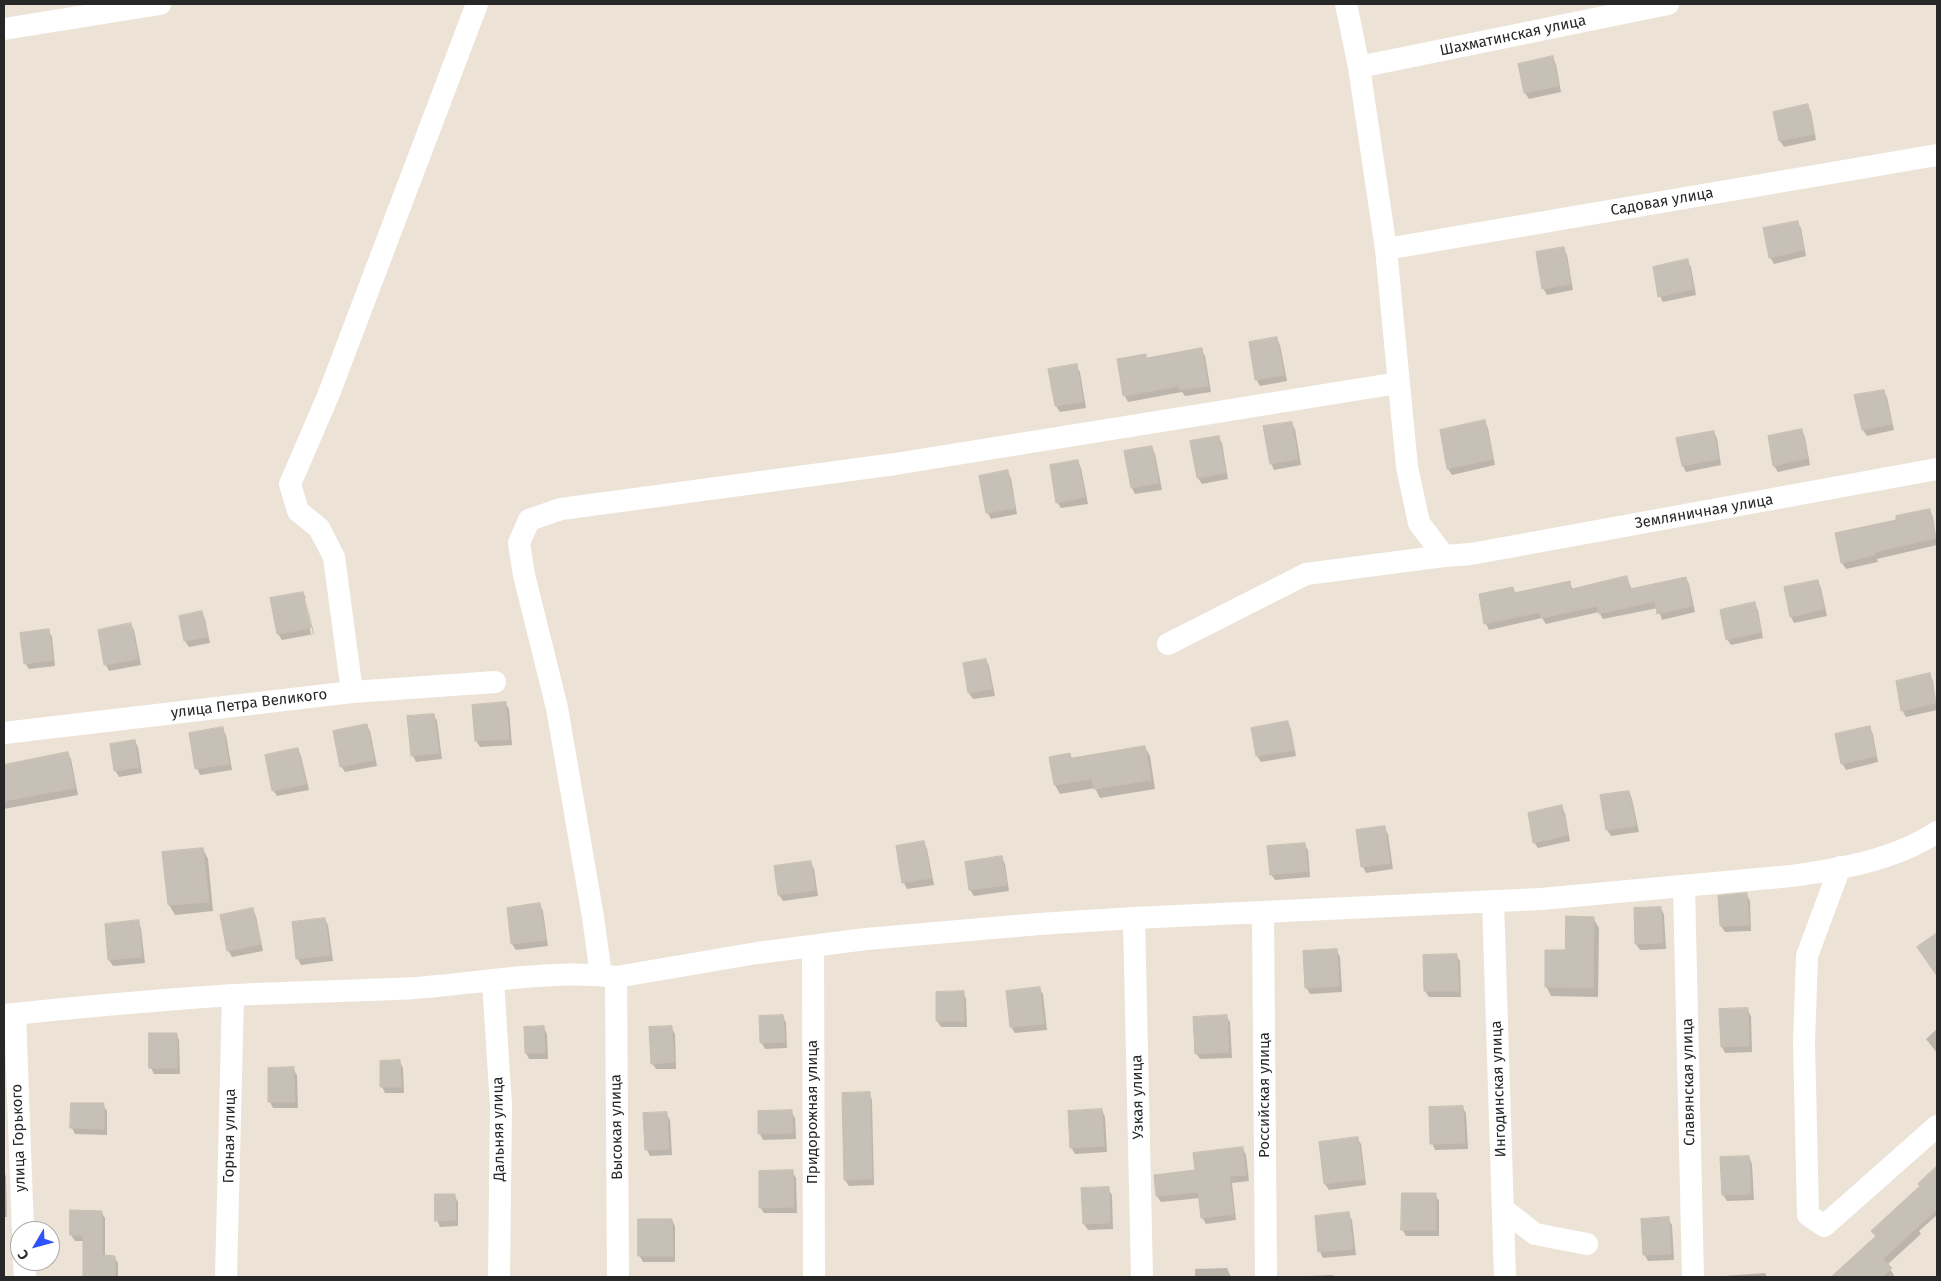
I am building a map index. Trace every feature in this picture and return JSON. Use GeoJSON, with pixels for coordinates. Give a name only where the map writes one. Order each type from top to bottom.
{"type":"FeatureCollection","features":[{"type":"Feature","properties":{"kind":"street"},"geometry":{"type":"LineString","coordinates":[[4,29],[160,4]]}},
{"type":"Feature","properties":{"kind":"street"},"geometry":{"type":"LineString","coordinates":[[352,692],[334,556],[319,528],[298,510],[290,484],[328,396],[477,4]]}},
{"type":"Feature","properties":{"kind":"street"},"geometry":{"type":"LineString","coordinates":[[1346,4],[1359,68],[1386,248],[1407,467],[1419,523],[1444,556]]}},
{"type":"Feature","properties":{"kind":"street","name":"Шахматинская улица"},"geometry":{"type":"LineString","coordinates":[[1359,68],[1668,4]]}},
{"type":"Feature","properties":{"kind":"street","name":"Садовая улица"},"geometry":{"type":"LineString","coordinates":[[1386,248],[1937,155]]}},
{"type":"Feature","properties":{"kind":"street","name":"Высокая улица"},"geometry":{"type":"LineString","coordinates":[[618,1277],[608,976],[593,917],[557,708],[524,575],[519,543],[530,520],[561,509],[895,464],[1398,383]]}},
{"type":"Feature","properties":{"kind":"street","name":"Земляничная улица"},"geometry":{"type":"LineString","coordinates":[[1168,644],[1306,574],[1471,554],[1937,469]]}},
{"type":"Feature","properties":{"kind":"street","name":"улица Петра Великого"},"geometry":{"type":"LineString","coordinates":[[4,732],[352,692],[495,682]]}},
{"type":"Feature","properties":{"kind":"street"},"geometry":{"type":"LineString","coordinates":[[9,1015],[233,995],[416,988],[552,975],[608,976],[866,939],[1039,924],[1541,899],[1791,876],[1880,858],[1926,840],[1937,832]]}},
{"type":"Feature","properties":{"kind":"street"},"geometry":{"type":"LineString","coordinates":[[1840,867],[1807,956],[1804,1042],[1808,1215],[1824,1226],[1937,1126]]}},
{"type":"Feature","properties":{"kind":"street","name":"Славянская улица"},"geometry":{"type":"LineString","coordinates":[[1684,886],[1693,1277]]}},
{"type":"Feature","properties":{"kind":"street","name":"Ингодинская улица"},"geometry":{"type":"LineString","coordinates":[[1493,901],[1505,1277]]}},
{"type":"Feature","properties":{"kind":"street","name":"Российская улица"},"geometry":{"type":"LineString","coordinates":[[1263,913],[1266,1277]]}},
{"type":"Feature","properties":{"kind":"street","name":"Узкая улица"},"geometry":{"type":"LineString","coordinates":[[1134,918],[1142,1277]]}},
{"type":"Feature","properties":{"kind":"street","name":"Придорожная улица"},"geometry":{"type":"LineString","coordinates":[[812,947],[814,1277]]}},
{"type":"Feature","properties":{"kind":"street","name":"Дальняя улица"},"geometry":{"type":"LineString","coordinates":[[493,981],[501,1105],[500,1277]]}},
{"type":"Feature","properties":{"kind":"street","name":"Горная улица"},"geometry":{"type":"LineString","coordinates":[[226,1277],[233,995]]}},
{"type":"Feature","properties":{"kind":"street","name":"улица Горького"},"geometry":{"type":"LineString","coordinates":[[9,1015],[22,1221]]}},
{"type":"Feature","properties":{"kind":"street"},"geometry":{"type":"LineString","coordinates":[[1503,1209],[1535,1234],[1587,1244]]}},
{"type":"Feature","properties":{"kind":"building"},"geometry":{"type":"Polygon","coordinates":[[[1553,56],[1559,86],[1524,93],[1518,64],[1553,56]]]}},
{"type":"Feature","properties":{"kind":"building"},"geometry":{"type":"Polygon","coordinates":[[[1808,104],[1814,134],[1779,141],[1773,112],[1808,104]]]}},
{"type":"Feature","properties":{"kind":"building"},"geometry":{"type":"Polygon","coordinates":[[[1798,221],[1804,250],[1769,258],[1763,228],[1798,221]]]}},
{"type":"Feature","properties":{"kind":"building"},"geometry":{"type":"Polygon","coordinates":[[[1564,247],[1571,284],[1542,289],[1536,252],[1564,247]]]}},
{"type":"Feature","properties":{"kind":"building"},"geometry":{"type":"Polygon","coordinates":[[[1688,259],[1693,289],[1658,297],[1653,267],[1688,259]]]}},
{"type":"Feature","properties":{"kind":"building"},"geometry":{"type":"Polygon","coordinates":[[[1277,337],[1284,375],[1255,380],[1249,342],[1277,337]]]}},
{"type":"Feature","properties":{"kind":"building"},"geometry":{"type":"Polygon","coordinates":[[[1202,348],[1208,386],[1180,390],[1179,386],[1123,396],[1117,359],[1146,354],[1146,358],[1202,348]]]}},
{"type":"Feature","properties":{"kind":"building"},"geometry":{"type":"Polygon","coordinates":[[[1077,364],[1083,402],[1055,406],[1048,369],[1077,364]]]}},
{"type":"Feature","properties":{"kind":"building"},"geometry":{"type":"Polygon","coordinates":[[[1884,390],[1892,424],[1862,430],[1854,395],[1884,390]]]}},
{"type":"Feature","properties":{"kind":"building"},"geometry":{"type":"Polygon","coordinates":[[[1485,420],[1493,459],[1447,469],[1440,430],[1485,420]]]}},
{"type":"Feature","properties":{"kind":"building"},"geometry":{"type":"Polygon","coordinates":[[[1292,422],[1298,459],[1270,464],[1263,426],[1292,422]]]}},
{"type":"Feature","properties":{"kind":"building"},"geometry":{"type":"Polygon","coordinates":[[[1802,429],[1808,458],[1773,466],[1768,436],[1802,429]]]}},
{"type":"Feature","properties":{"kind":"building"},"geometry":{"type":"Polygon","coordinates":[[[1714,431],[1719,459],[1682,466],[1676,438],[1714,431]]]}},
{"type":"Feature","properties":{"kind":"building"},"geometry":{"type":"Polygon","coordinates":[[[1219,436],[1226,473],[1197,478],[1190,441],[1219,436]]]}},
{"type":"Feature","properties":{"kind":"building"},"geometry":{"type":"Polygon","coordinates":[[[1152,446],[1159,483],[1131,488],[1124,451],[1152,446]]]}},
{"type":"Feature","properties":{"kind":"building"},"geometry":{"type":"Polygon","coordinates":[[[1078,460],[1085,497],[1056,503],[1050,465],[1078,460]]]}},
{"type":"Feature","properties":{"kind":"building"},"geometry":{"type":"Polygon","coordinates":[[[1008,470],[1015,508],[986,513],[979,476],[1008,470]]]}},
{"type":"Feature","properties":{"kind":"building"},"geometry":{"type":"Polygon","coordinates":[[[1930,509],[1936,538],[1875,552],[1875,555],[1841,563],[1835,533],[1896,520],[1896,516],[1930,509]]]}},
{"type":"Feature","properties":{"kind":"building"},"geometry":{"type":"Polygon","coordinates":[[[1627,576],[1630,589],[1686,577],[1692,606],[1657,614],[1655,601],[1599,614],[1597,606],[1541,618],[1540,612],[1484,624],[1479,594],[1513,587],[1514,593],[1570,581],[1571,589],[1627,576]]]}},
{"type":"Feature","properties":{"kind":"building"},"geometry":{"type":"Polygon","coordinates":[[[1818,580],[1824,609],[1790,617],[1784,587],[1818,580]]]}},
{"type":"Feature","properties":{"kind":"building"},"geometry":{"type":"Polygon","coordinates":[[[303,592],[311,628],[277,634],[270,598],[303,592]]]}},
{"type":"Feature","properties":{"kind":"building"},"geometry":{"type":"Polygon","coordinates":[[[1755,602],[1761,632],[1726,640],[1720,610],[1755,602]]]}},
{"type":"Feature","properties":{"kind":"building"},"geometry":{"type":"Polygon","coordinates":[[[202,611],[208,637],[184,641],[179,616],[202,611]]]}},
{"type":"Feature","properties":{"kind":"building"},"geometry":{"type":"Polygon","coordinates":[[[131,623],[138,659],[104,665],[98,630],[131,623]]]}},
{"type":"Feature","properties":{"kind":"building"},"geometry":{"type":"Polygon","coordinates":[[[49,629],[53,660],[24,664],[20,633],[49,629]]]}},
{"type":"Feature","properties":{"kind":"building"},"geometry":{"type":"Polygon","coordinates":[[[986,659],[992,689],[968,693],[963,663],[986,659]]]}},
{"type":"Feature","properties":{"kind":"building"},"geometry":{"type":"Polygon","coordinates":[[[1930,673],[1936,703],[1901,711],[1896,681],[1930,673]]]}},
{"type":"Feature","properties":{"kind":"building"},"geometry":{"type":"Polygon","coordinates":[[[506,702],[509,739],[475,741],[472,705],[506,702]]]}},
{"type":"Feature","properties":{"kind":"building"},"geometry":{"type":"Polygon","coordinates":[[[434,714],[439,753],[411,756],[407,716],[434,714]]]}},
{"type":"Feature","properties":{"kind":"building"},"geometry":{"type":"Polygon","coordinates":[[[1288,721],[1294,750],[1256,756],[1251,728],[1288,721]]]}},
{"type":"Feature","properties":{"kind":"building"},"geometry":{"type":"Polygon","coordinates":[[[367,724],[374,760],[340,767],[333,731],[367,724]]]}},
{"type":"Feature","properties":{"kind":"building"},"geometry":{"type":"Polygon","coordinates":[[[1870,726],[1876,756],[1841,764],[1835,734],[1870,726]]]}},
{"type":"Feature","properties":{"kind":"building"},"geometry":{"type":"Polygon","coordinates":[[[223,727],[229,764],[195,769],[189,733],[223,727]]]}},
{"type":"Feature","properties":{"kind":"building"},"geometry":{"type":"Polygon","coordinates":[[[135,740],[139,767],[114,771],[110,744],[135,740]]]}},
{"type":"Feature","properties":{"kind":"building"},"geometry":{"type":"Polygon","coordinates":[[[1145,746],[1151,780],[1094,789],[1092,779],[1054,785],[1049,757],[1070,753],[1071,758],[1145,746]]]}},
{"type":"Feature","properties":{"kind":"building"},"geometry":{"type":"Polygon","coordinates":[[[298,748],[306,784],[272,791],[265,755],[298,748]]]}},
{"type":"Feature","properties":{"kind":"building"},"geometry":{"type":"Polygon","coordinates":[[[68,752],[75,788],[4,801],[4,765],[68,752]]]}},
{"type":"Feature","properties":{"kind":"building"},"geometry":{"type":"Polygon","coordinates":[[[1629,791],[1636,826],[1606,830],[1600,795],[1629,791]]]}},
{"type":"Feature","properties":{"kind":"building"},"geometry":{"type":"Polygon","coordinates":[[[1562,805],[1568,835],[1533,843],[1528,813],[1562,805]]]}},
{"type":"Feature","properties":{"kind":"building"},"geometry":{"type":"Polygon","coordinates":[[[1385,826],[1390,863],[1361,867],[1356,830],[1385,826]]]}},
{"type":"Feature","properties":{"kind":"building"},"geometry":{"type":"Polygon","coordinates":[[[924,841],[931,878],[902,883],[896,846],[924,841]]]}},
{"type":"Feature","properties":{"kind":"building"},"geometry":{"type":"Polygon","coordinates":[[[1305,843],[1308,871],[1270,875],[1267,846],[1305,843]]]}},
{"type":"Feature","properties":{"kind":"building"},"geometry":{"type":"Polygon","coordinates":[[[203,848],[209,902],[168,905],[162,852],[203,848]]]}},
{"type":"Feature","properties":{"kind":"building"},"geometry":{"type":"Polygon","coordinates":[[[1002,856],[1007,885],[969,890],[965,862],[1002,856]]]}},
{"type":"Feature","properties":{"kind":"building"},"geometry":{"type":"Polygon","coordinates":[[[811,861],[815,890],[778,895],[774,866],[811,861]]]}},
{"type":"Feature","properties":{"kind":"building"},"geometry":{"type":"Polygon","coordinates":[[[1747,893],[1749,925],[1720,926],[1718,896],[1747,893]]]}},
{"type":"Feature","properties":{"kind":"building"},"geometry":{"type":"Polygon","coordinates":[[[540,903],[546,940],[511,944],[507,908],[540,903]]]}},
{"type":"Feature","properties":{"kind":"building"},"geometry":{"type":"Polygon","coordinates":[[[1661,907],[1663,943],[1635,944],[1634,908],[1661,907]]]}},
{"type":"Feature","properties":{"kind":"building"},"geometry":{"type":"Polygon","coordinates":[[[253,908],[261,944],[227,951],[220,915],[253,908]]]}},
{"type":"Feature","properties":{"kind":"building"},"geometry":{"type":"Polygon","coordinates":[[[1566,916],[1594,917],[1593,988],[1545,987],[1545,950],[1565,950],[1566,916]]]}},
{"type":"Feature","properties":{"kind":"building"},"geometry":{"type":"Polygon","coordinates":[[[325,918],[330,955],[296,959],[292,922],[325,918]]]}},
{"type":"Feature","properties":{"kind":"building"},"geometry":{"type":"Polygon","coordinates":[[[139,920],[142,957],[108,960],[105,924],[139,920]]]}},
{"type":"Feature","properties":{"kind":"building"},"geometry":{"type":"Polygon","coordinates":[[[1937,933],[1937,976],[1917,947],[1937,933]]]}},
{"type":"Feature","properties":{"kind":"building"},"geometry":{"type":"Polygon","coordinates":[[[1337,949],[1339,986],[1305,988],[1303,951],[1337,949]]]}},
{"type":"Feature","properties":{"kind":"building"},"geometry":{"type":"Polygon","coordinates":[[[1457,954],[1459,991],[1424,991],[1423,955],[1457,954]]]}},
{"type":"Feature","properties":{"kind":"building"},"geometry":{"type":"Polygon","coordinates":[[[1040,987],[1044,1024],[1010,1027],[1006,991],[1040,987]]]}},
{"type":"Feature","properties":{"kind":"building"},"geometry":{"type":"Polygon","coordinates":[[[964,991],[964,1021],[936,1021],[936,992],[964,991]]]}},
{"type":"Feature","properties":{"kind":"building"},"geometry":{"type":"Polygon","coordinates":[[[1748,1008],[1749,1046],[1721,1047],[1719,1009],[1748,1008]]]}},
{"type":"Feature","properties":{"kind":"building"},"geometry":{"type":"Polygon","coordinates":[[[783,1015],[785,1042],[760,1043],[759,1016],[783,1015]]]}},
{"type":"Feature","properties":{"kind":"building"},"geometry":{"type":"Polygon","coordinates":[[[1227,1015],[1229,1052],[1195,1054],[1193,1017],[1227,1015]]]}},
{"type":"Feature","properties":{"kind":"building"},"geometry":{"type":"Polygon","coordinates":[[[544,1026],[545,1053],[525,1053],[524,1027],[544,1026]]]}},
{"type":"Feature","properties":{"kind":"building"},"geometry":{"type":"Polygon","coordinates":[[[672,1026],[674,1062],[651,1064],[649,1027],[672,1026]]]}},
{"type":"Feature","properties":{"kind":"building"},"geometry":{"type":"Polygon","coordinates":[[[149,1033],[177,1033],[177,1068],[149,1068],[149,1033]]]}},
{"type":"Feature","properties":{"kind":"building"},"geometry":{"type":"Polygon","coordinates":[[[400,1060],[401,1087],[380,1087],[380,1061],[400,1060]]]}},
{"type":"Feature","properties":{"kind":"building"},"geometry":{"type":"Polygon","coordinates":[[[294,1067],[295,1102],[268,1102],[268,1068],[294,1067]]]}},
{"type":"Feature","properties":{"kind":"building"},"geometry":{"type":"Polygon","coordinates":[[[870,1092],[872,1179],[844,1180],[842,1093],[870,1092]]]}},
{"type":"Feature","properties":{"kind":"building"},"geometry":{"type":"Polygon","coordinates":[[[71,1103],[104,1103],[104,1129],[70,1128],[71,1103]]]}},
{"type":"Feature","properties":{"kind":"building"},"geometry":{"type":"Polygon","coordinates":[[[1463,1106],[1465,1143],[1430,1144],[1429,1107],[1463,1106]]]}},
{"type":"Feature","properties":{"kind":"building"},"geometry":{"type":"Polygon","coordinates":[[[1102,1109],[1104,1146],[1070,1148],[1068,1111],[1102,1109]]]}},
{"type":"Feature","properties":{"kind":"building"},"geometry":{"type":"Polygon","coordinates":[[[792,1110],[793,1133],[758,1134],[758,1111],[792,1110]]]}},
{"type":"Feature","properties":{"kind":"building"},"geometry":{"type":"Polygon","coordinates":[[[667,1112],[669,1149],[645,1150],[643,1113],[667,1112]]]}},
{"type":"Feature","properties":{"kind":"building"},"geometry":{"type":"Polygon","coordinates":[[[1358,1137],[1364,1179],[1324,1184],[1319,1142],[1358,1137]]]}},
{"type":"Feature","properties":{"kind":"building"},"geometry":{"type":"Polygon","coordinates":[[[1243,1147],[1246,1175],[1229,1176],[1234,1214],[1201,1218],[1198,1192],[1156,1196],[1154,1175],[1195,1170],[1193,1153],[1243,1147]]]}},
{"type":"Feature","properties":{"kind":"building"},"geometry":{"type":"Polygon","coordinates":[[[1749,1156],[1751,1194],[1722,1195],[1720,1157],[1749,1156]]]}},
{"type":"Feature","properties":{"kind":"building"},"geometry":{"type":"Polygon","coordinates":[[[1937,1166],[1937,1209],[1883,1259],[1892,1268],[1882,1277],[1831,1277],[1876,1236],[1871,1231],[1920,1186],[1918,1184],[1937,1166]]]}},
{"type":"Feature","properties":{"kind":"building"},"geometry":{"type":"Polygon","coordinates":[[[793,1170],[794,1207],[759,1208],[759,1171],[793,1170]]]}},
{"type":"Feature","properties":{"kind":"building"},"geometry":{"type":"Polygon","coordinates":[[[1109,1187],[1110,1223],[1083,1224],[1081,1188],[1109,1187]]]}},
{"type":"Feature","properties":{"kind":"building"},"geometry":{"type":"Polygon","coordinates":[[[1402,1193],[1436,1193],[1436,1230],[1401,1230],[1402,1193]]]}},
{"type":"Feature","properties":{"kind":"building"},"geometry":{"type":"Polygon","coordinates":[[[435,1194],[455,1194],[456,1220],[435,1221],[435,1194]]]}},
{"type":"Feature","properties":{"kind":"building"},"geometry":{"type":"Polygon","coordinates":[[[70,1210],[102,1211],[102,1255],[115,1256],[115,1277],[83,1277],[83,1235],[70,1235],[70,1210]]]}},
{"type":"Feature","properties":{"kind":"building"},"geometry":{"type":"Polygon","coordinates":[[[1349,1212],[1353,1249],[1318,1252],[1315,1216],[1349,1212]]]}},
{"type":"Feature","properties":{"kind":"building"},"geometry":{"type":"Polygon","coordinates":[[[1669,1217],[1671,1254],[1643,1255],[1641,1219],[1669,1217]]]}},
{"type":"Feature","properties":{"kind":"building"},"geometry":{"type":"Polygon","coordinates":[[[638,1219],[672,1219],[673,1256],[638,1256],[638,1219]]]}}]}
